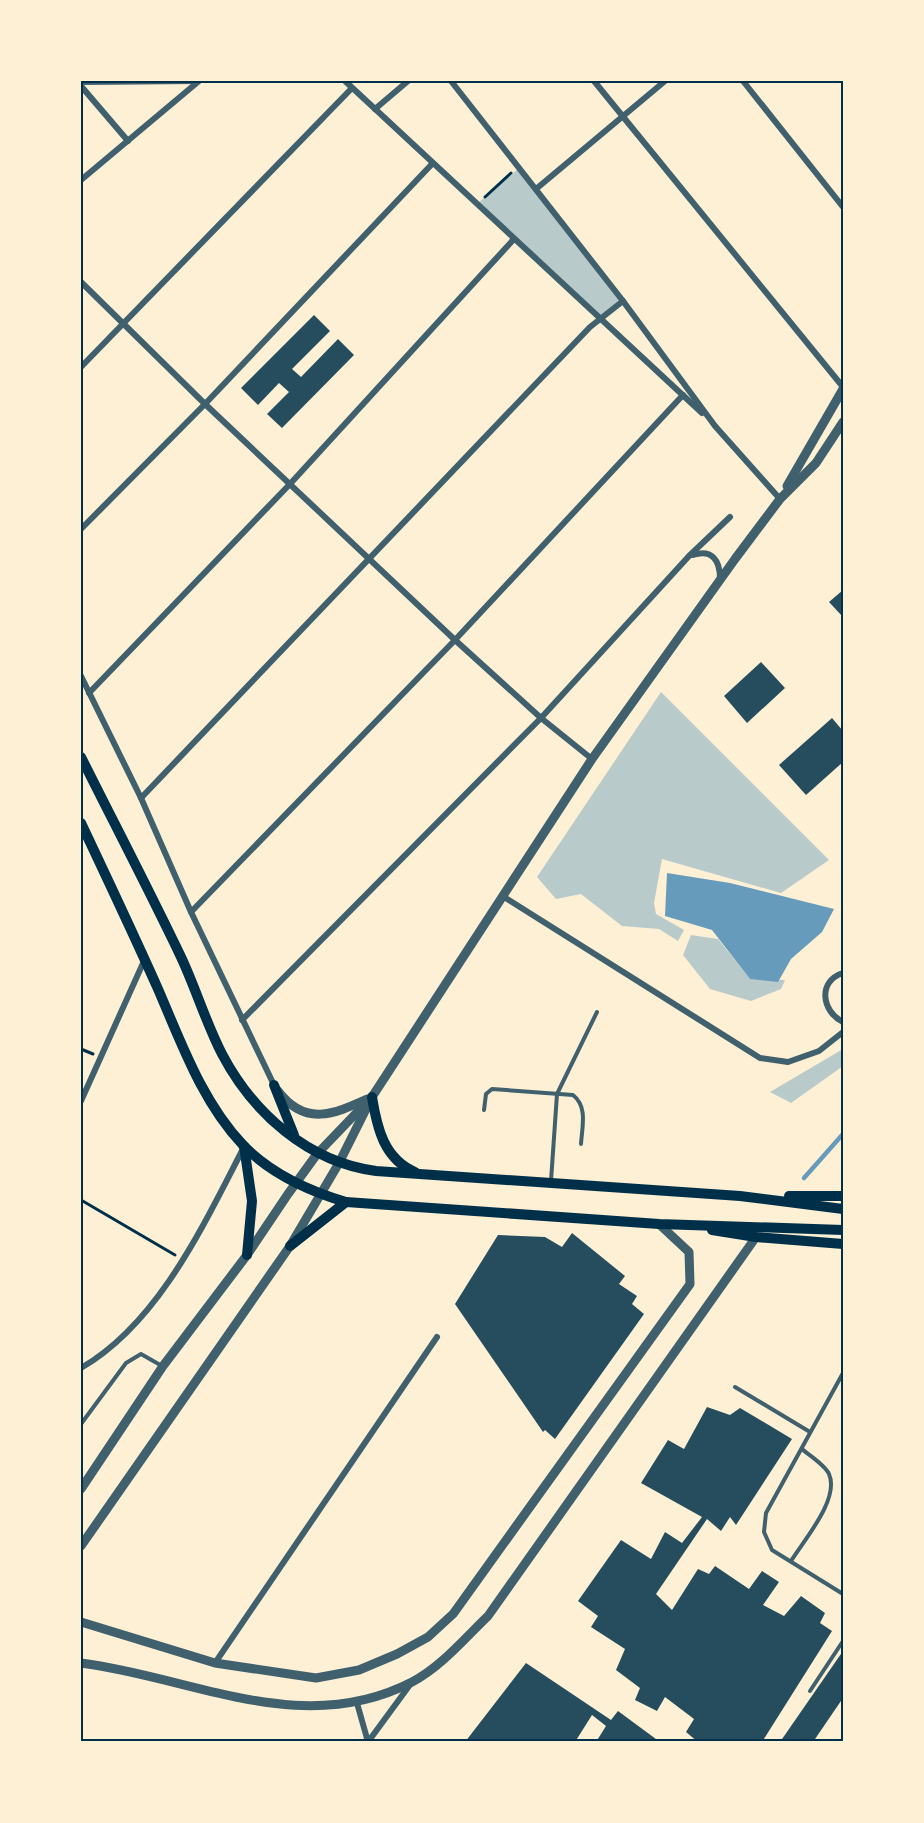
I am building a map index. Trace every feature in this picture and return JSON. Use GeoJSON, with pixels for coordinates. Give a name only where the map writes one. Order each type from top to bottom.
{"type":"FeatureCollection","features":[{"type":"Feature","properties":{"kind":"main road"},"geometry":{"type":"LineString","coordinates":[[81,757],[181,957],[222,1054],[243,1087],[264,1111],[317,1154],[361,1169],[740,1196],[843,1209]]}},
{"type":"Feature","properties":{"kind":"main road"},"geometry":{"type":"LineString","coordinates":[[81,823],[202,1086],[220,1118],[244,1146],[296,1183],[346,1202],[658,1224],[843,1230]]}},
{"type":"Feature","properties":{"kind":"main road"},"geometry":{"type":"LineString","coordinates":[[274,1085],[295,1138]]}},
{"type":"Feature","properties":{"kind":"main road"},"geometry":{"type":"LineString","coordinates":[[372,1097],[386,1148],[395,1160],[421,1175]]}},
{"type":"Feature","properties":{"kind":"main road"},"geometry":{"type":"LineString","coordinates":[[244,1146],[252,1201],[247,1255]]}},
{"type":"Feature","properties":{"kind":"main road"},"geometry":{"type":"LineString","coordinates":[[740,1196],[843,1196]]}},
{"type":"Feature","properties":{"kind":"main road"},"geometry":{"type":"LineString","coordinates":[[290,1246],[346,1202]]}},
{"type":"Feature","properties":{"kind":"main road"},"geometry":{"type":"LineString","coordinates":[[701,1225],[719,1232],[756,1237],[843,1244]]}},
{"type":"Feature","properties":{"kind":"street"},"geometry":{"type":"LineString","coordinates":[[81,84],[199,81]]}},
{"type":"Feature","properties":{"kind":"street"},"geometry":{"type":"LineString","coordinates":[[81,180],[199,81]]}},
{"type":"Feature","properties":{"kind":"street"},"geometry":{"type":"LineString","coordinates":[[345,81],[683,395],[715,426],[780,499]]}},
{"type":"Feature","properties":{"kind":"street"},"geometry":{"type":"LineString","coordinates":[[375,109],[408,81]]}},
{"type":"Feature","properties":{"kind":"street"},"geometry":{"type":"LineString","coordinates":[[451,81],[623,301],[715,426]]}},
{"type":"Feature","properties":{"kind":"street"},"geometry":{"type":"LineString","coordinates":[[81,1546],[290,1246],[339,1163],[372,1097],[592,759],[780,499],[843,388],[594,81]]}},
{"type":"Feature","properties":{"kind":"street"},"geometry":{"type":"LineString","coordinates":[[536,189],[665,81]]}},
{"type":"Feature","properties":{"kind":"street"},"geometry":{"type":"LineString","coordinates":[[743,81],[843,207]]}},
{"type":"Feature","properties":{"kind":"street"},"geometry":{"type":"LineString","coordinates":[[81,84],[128,141]]}},
{"type":"Feature","properties":{"kind":"street"},"geometry":{"type":"LineString","coordinates":[[81,367],[351,88]]}},
{"type":"Feature","properties":{"kind":"street"},"geometry":{"type":"LineString","coordinates":[[81,530],[205,404],[432,164]]}},
{"type":"Feature","properties":{"kind":"street"},"geometry":{"type":"LineString","coordinates":[[89,693],[290,484],[514,239]]}},
{"type":"Feature","properties":{"kind":"street"},"geometry":{"type":"LineString","coordinates":[[81,282],[205,404],[372,559],[455,640],[541,718],[592,759]]}},
{"type":"Feature","properties":{"kind":"street"},"geometry":{"type":"LineString","coordinates":[[141,798],[372,559],[599,318],[623,301]]}},
{"type":"Feature","properties":{"kind":"street"},"geometry":{"type":"LineString","coordinates":[[191,912],[455,640],[683,395]]}},
{"type":"Feature","properties":{"kind":"street"},"geometry":{"type":"LineString","coordinates":[[780,499],[816,463],[843,422]]}},
{"type":"Feature","properties":{"kind":"street"},"geometry":{"type":"LineString","coordinates":[[242,1020],[541,718],[689,555],[730,517]]}},
{"type":"Feature","properties":{"kind":"street"},"geometry":{"type":"LineString","coordinates":[[689,555],[703,551],[711,554],[720,568],[720,579]]}},
{"type":"Feature","properties":{"kind":"street"},"geometry":{"type":"LineString","coordinates":[[81,676],[141,798],[191,912],[274,1085],[293,1105],[319,1115],[333,1115],[372,1097]]}},
{"type":"Feature","properties":{"kind":"street"},"geometry":{"type":"LineString","coordinates":[[504,897],[760,1058],[788,1062],[819,1051],[843,1032]]}},
{"type":"Feature","properties":{"kind":"street"},"geometry":{"type":"LineString","coordinates":[[81,1101],[145,960]]}},
{"type":"Feature","properties":{"kind":"street"},"geometry":{"type":"LineString","coordinates":[[843,973],[831,981],[825,996],[830,1012],[843,1022]]}},
{"type":"Feature","properties":{"kind":"street"},"geometry":{"type":"LineString","coordinates":[[81,1489],[162,1366],[247,1255],[317,1154],[372,1097]]}},
{"type":"Feature","properties":{"kind":"street"},"geometry":{"type":"LineString","coordinates":[[81,1368],[132,1329],[181,1258],[244,1146]]}},
{"type":"Feature","properties":{"kind":"street"},"geometry":{"type":"LineString","coordinates":[[81,1622],[215,1663],[316,1678],[359,1670],[397,1654],[428,1637],[453,1614],[690,1284],[689,1252],[658,1224]]}},
{"type":"Feature","properties":{"kind":"street"},"geometry":{"type":"LineString","coordinates":[[81,1663],[255,1702],[288,1705],[357,1703],[412,1681],[449,1654],[488,1616],[756,1237]]}},
{"type":"Feature","properties":{"kind":"street"},"geometry":{"type":"LineString","coordinates":[[215,1663],[437,1337]]}},
{"type":"Feature","properties":{"kind":"street"},"geometry":{"type":"LineString","coordinates":[[357,1703],[368,1742],[412,1681]]}},
{"type":"Feature","properties":{"kind":"lane"},"geometry":{"type":"LineString","coordinates":[[551,1181],[556,1094],[597,1012]]}},
{"type":"Feature","properties":{"kind":"lane"},"geometry":{"type":"LineString","coordinates":[[484,1110],[486,1094],[492,1089],[573,1095],[580,1101],[583,1112],[581,1144]]}},
{"type":"Feature","properties":{"kind":"lane"},"geometry":{"type":"LineString","coordinates":[[81,1424],[126,1363],[135,1356],[141,1354],[162,1366]]}},
{"type":"Feature","properties":{"kind":"lane"},"geometry":{"type":"LineString","coordinates":[[843,1373],[766,1513],[764,1532],[772,1550],[843,1594]]}},
{"type":"Feature","properties":{"kind":"lane"},"geometry":{"type":"LineString","coordinates":[[735,1387],[810,1432]]}},
{"type":"Feature","properties":{"kind":"lane"},"geometry":{"type":"LineString","coordinates":[[791,1561],[829,1501],[833,1486],[829,1472],[802,1449]]}},
{"type":"Feature","properties":{"kind":"lane"},"geometry":{"type":"LineString","coordinates":[[810,1690],[843,1641]]}},
{"type":"Feature","properties":{"kind":"path"},"geometry":{"type":"LineString","coordinates":[[477,204],[518,167]]}},
{"type":"Feature","properties":{"kind":"path"},"geometry":{"type":"LineString","coordinates":[[81,1200],[181,1258]]}},
{"type":"Feature","properties":{"kind":"shaded area"},"geometry":{"type":"Polygon","coordinates":[[[518,169],[622,301],[599,317],[477,204],[518,169]]]}},
{"type":"Feature","properties":{"kind":"shaded area"},"geometry":{"type":"Polygon","coordinates":[[[661,692],[829,860],[781,893],[662,859],[654,903],[656,914],[684,930],[678,941],[659,929],[622,926],[581,894],[556,899],[537,877],[661,692]]]}},
{"type":"Feature","properties":{"kind":"shaded area"},"geometry":{"type":"Polygon","coordinates":[[[691,935],[718,939],[750,979],[785,980],[781,989],[751,1001],[710,989],[683,955],[691,935]]]}},
{"type":"Feature","properties":{"kind":"shaded area"},"geometry":{"type":"Polygon","coordinates":[[[843,1049],[843,1066],[791,1103],[770,1092],[843,1049]]]}},
{"type":"Feature","properties":{"kind":"water"},"geometry":{"type":"Polygon","coordinates":[[[667,873],[730,883],[834,909],[822,932],[791,959],[778,982],[750,979],[712,930],[665,916],[667,873]]]}},
{"type":"Feature","properties":{"kind":"building"},"geometry":{"type":"Polygon","coordinates":[[[314,315],[330,331],[292,369],[301,377],[338,339],[354,355],[282,428],[267,414],[289,392],[279,383],[258,405],[241,388],[314,315]]]}},
{"type":"Feature","properties":{"kind":"building"},"geometry":{"type":"Polygon","coordinates":[[[843,590],[843,617],[829,602],[843,590]]]}},
{"type":"Feature","properties":{"kind":"building"},"geometry":{"type":"Polygon","coordinates":[[[761,662],[785,688],[747,723],[724,696],[761,662]]]}},
{"type":"Feature","properties":{"kind":"building"},"geometry":{"type":"Polygon","coordinates":[[[832,718],[843,731],[843,762],[806,795],[779,765],[832,718]]]}},
{"type":"Feature","properties":{"kind":"building"},"geometry":{"type":"Polygon","coordinates":[[[572,1233],[625,1276],[619,1284],[637,1296],[632,1304],[644,1314],[555,1439],[545,1430],[543,1432],[455,1304],[498,1235],[545,1237],[562,1247],[572,1233]]]}},
{"type":"Feature","properties":{"kind":"building"},"geometry":{"type":"Polygon","coordinates":[[[707,1407],[730,1415],[740,1408],[792,1439],[736,1525],[730,1517],[721,1531],[707,1519],[656,1594],[672,1610],[698,1569],[709,1574],[715,1566],[749,1589],[762,1571],[779,1582],[763,1605],[784,1616],[801,1596],[825,1613],[820,1623],[832,1631],[762,1742],[698,1742],[686,1732],[694,1719],[665,1697],[657,1711],[635,1700],[640,1688],[616,1670],[625,1649],[591,1627],[598,1616],[578,1601],[621,1540],[651,1559],[665,1532],[682,1543],[702,1517],[641,1483],[668,1440],[684,1449],[707,1407]]]}},
{"type":"Feature","properties":{"kind":"building"},"geometry":{"type":"Polygon","coordinates":[[[843,1651],[843,1698],[813,1742],[780,1742],[843,1651]]]}},
{"type":"Feature","properties":{"kind":"building"},"geometry":{"type":"Polygon","coordinates":[[[526,1663],[611,1720],[618,1711],[660,1742],[596,1742],[606,1726],[592,1715],[575,1742],[465,1742],[526,1663]]]}},
{"type":"Feature","properties":{"kind":"waterway"},"geometry":{"type":"LineString","coordinates":[[804,1178],[843,1134]]}}]}
